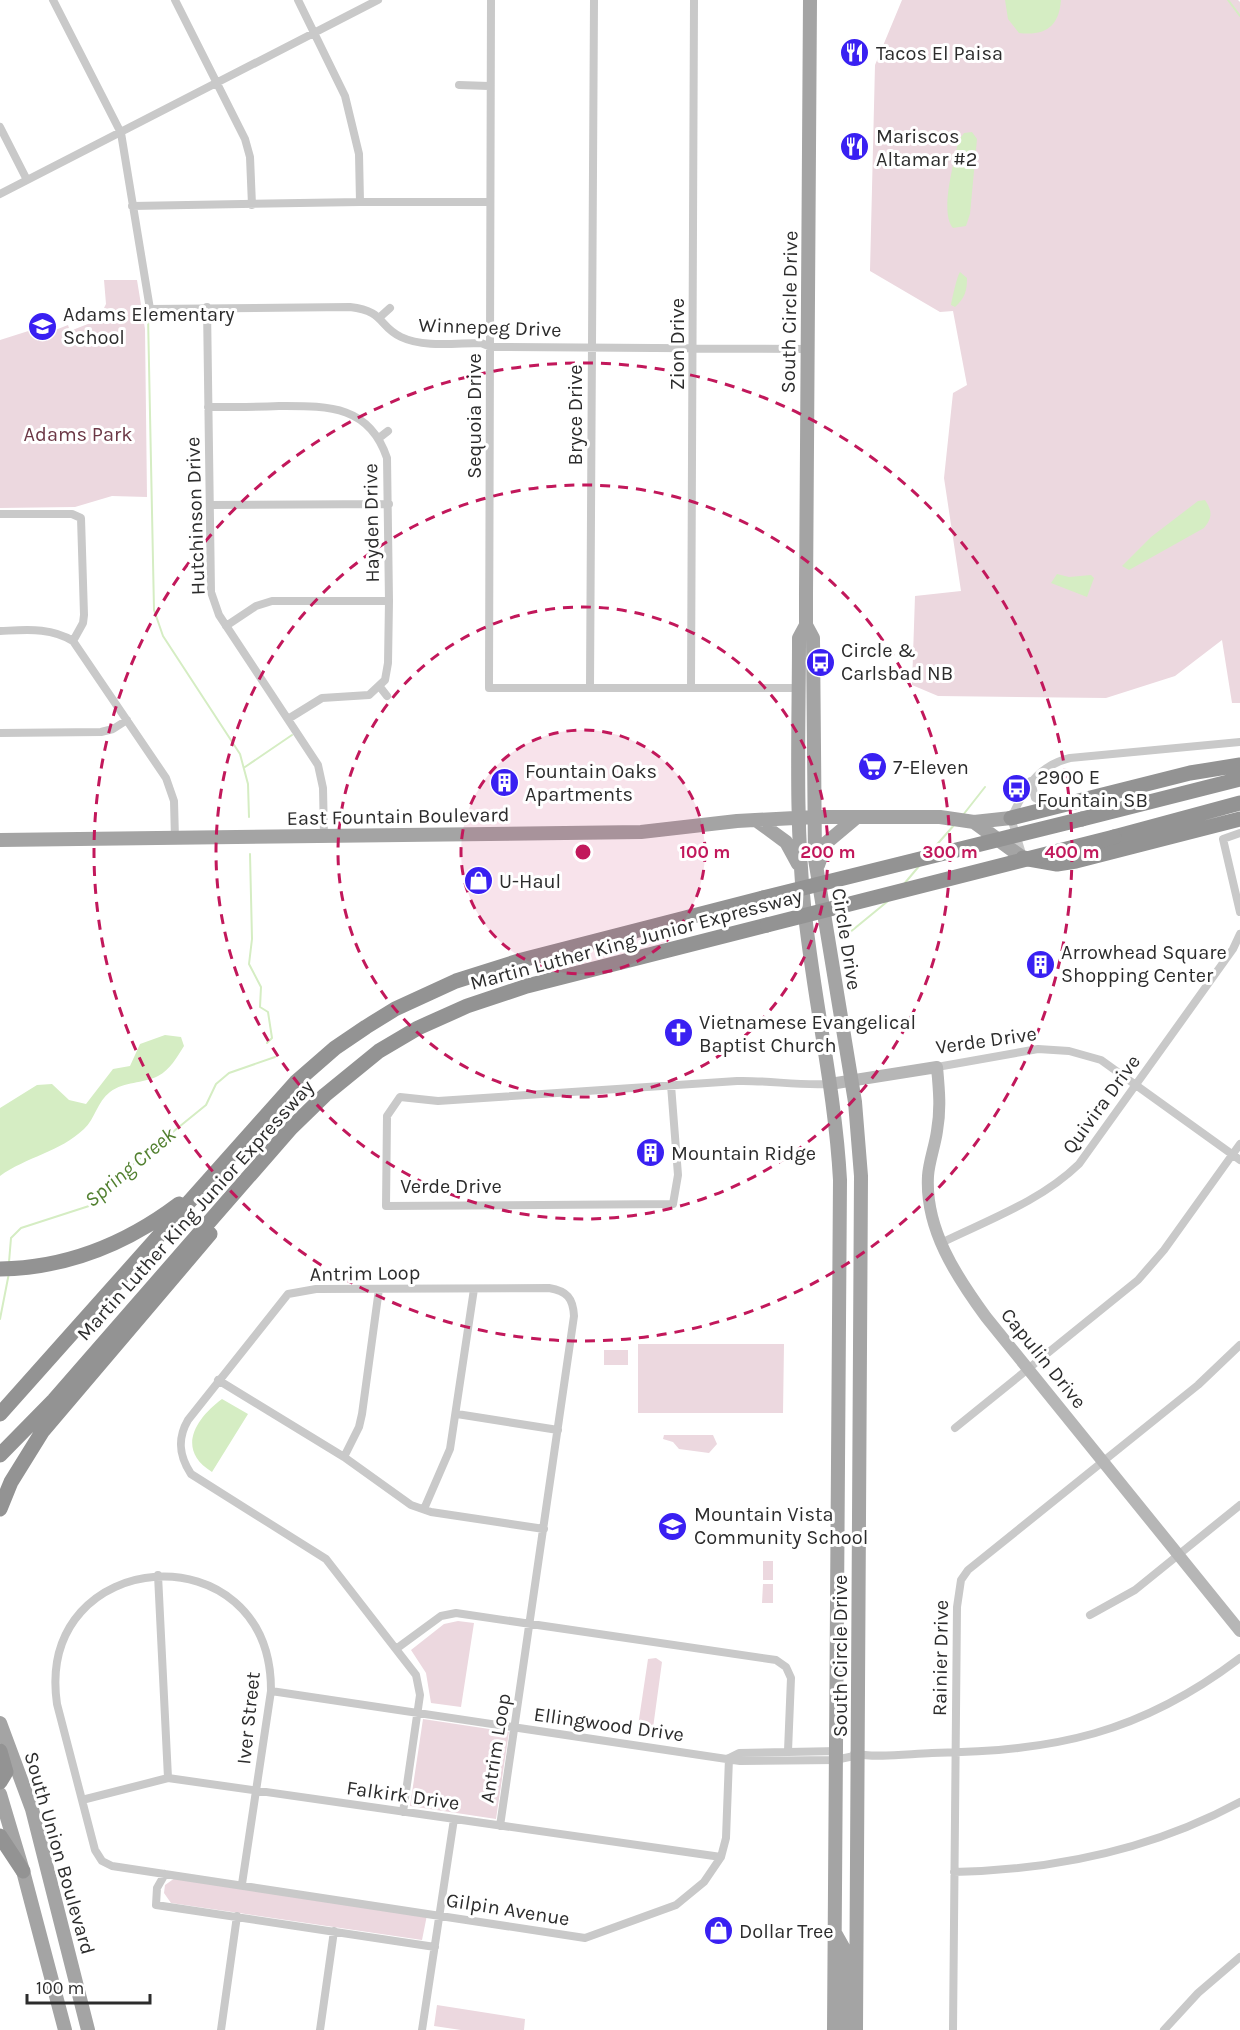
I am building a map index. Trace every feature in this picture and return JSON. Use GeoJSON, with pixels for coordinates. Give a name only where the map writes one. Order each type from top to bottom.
{"type":"FeatureCollection","features":[{"type":"Feature","properties":{"kind":"highway"},"geometry":{"type":"LineString","coordinates":[[1013,825],[1052,806],[1190,773],[1240,765]]}},
{"type":"Feature","properties":{"kind":"highway","name":"Martin Luther King Junior Expressway"},"geometry":{"type":"LineString","coordinates":[[0,1414],[296,1082],[335,1048],[395,1009],[447,984],[500,966],[1240,779]]}},
{"type":"Feature","properties":{"kind":"highway","name":"Martin Luther King Junior Expressway"},"geometry":{"type":"LineString","coordinates":[[0,1455],[54,1400],[291,1128],[325,1095],[379,1051],[418,1028],[467,1005],[527,986],[1240,803]]}},
{"type":"Feature","properties":{"kind":"highway"},"geometry":{"type":"LineString","coordinates":[[1023,858],[1057,864],[1076,861],[1240,819]]}},
{"type":"Feature","properties":{"kind":"highway"},"geometry":{"type":"LineString","coordinates":[[0,1509],[19,1468],[48,1425],[260,1173],[291,1128]]}},
{"type":"Feature","properties":{"kind":"highway"},"geometry":{"type":"LineString","coordinates":[[0,1269],[65,1261],[120,1242],[159,1219],[203,1185]]}},
{"type":"Feature","properties":{"kind":"highway"},"geometry":{"type":"LineString","coordinates":[[0,1751],[6,1772],[0,1782]]}},
{"type":"Feature","properties":{"kind":"highway"},"geometry":{"type":"LineString","coordinates":[[0,1836],[23,1871]]}},
{"type":"Feature","properties":{"kind":"main road","name":"South Circle Drive"},"geometry":{"type":"LineString","coordinates":[[799,818],[799,638],[806,625],[810,0]]}},
{"type":"Feature","properties":{"kind":"main road","name":"South Circle Drive"},"geometry":{"type":"LineString","coordinates":[[806,625],[813,638],[814,817]]}},
{"type":"Feature","properties":{"kind":"main road","name":"East Fountain Boulevard"},"geometry":{"type":"LineString","coordinates":[[0,840],[641,832],[756,820],[814,817],[940,817],[978,825],[1013,825]]}},
{"type":"Feature","properties":{"kind":"main road","name":"Circle Drive"},"geometry":{"type":"LineString","coordinates":[[814,817],[816,870],[855,1102]]}},
{"type":"Feature","properties":{"kind":"main road"},"geometry":{"type":"LineString","coordinates":[[816,870],[826,843],[857,817]]}},
{"type":"Feature","properties":{"kind":"main road","name":"Circle Drive"},"geometry":{"type":"LineString","coordinates":[[799,818],[801,872],[809,959],[833,1111]]}},
{"type":"Feature","properties":{"kind":"main road"},"geometry":{"type":"LineString","coordinates":[[756,820],[786,842],[801,872]]}},
{"type":"Feature","properties":{"kind":"main road","name":"East Fountain Boulevard"},"geometry":{"type":"LineString","coordinates":[[978,825],[1023,858]]}},
{"type":"Feature","properties":{"kind":"main road","name":"South Circle Drive"},"geometry":{"type":"LineString","coordinates":[[855,1102],[861,1176],[856,2030]]}},
{"type":"Feature","properties":{"kind":"main road","name":"South Circle Drive"},"geometry":{"type":"LineString","coordinates":[[833,1111],[840,1180],[834,2030]]}},
{"type":"Feature","properties":{"kind":"main road","name":"South Union Boulevard"},"geometry":{"type":"LineString","coordinates":[[0,1723],[32,1809],[88,2030]]}},
{"type":"Feature","properties":{"kind":"main road","name":"South Union Boulevard"},"geometry":{"type":"LineString","coordinates":[[0,1794],[65,2030]]}},
{"type":"Feature","properties":{"kind":"main road"},"geometry":{"type":"LineString","coordinates":[[834,1931],[844,1949],[845,2030]]}},
{"type":"Feature","properties":{"kind":"street","name":"Winnepeg Drive"},"geometry":{"type":"LineString","coordinates":[[53,0],[121,133],[150,309],[363,308],[380,317],[398,336],[411,341],[481,343],[490,347],[808,349]]}},
{"type":"Feature","properties":{"kind":"street"},"geometry":{"type":"LineString","coordinates":[[175,0],[245,139],[250,157],[252,205]]}},
{"type":"Feature","properties":{"kind":"street"},"geometry":{"type":"LineString","coordinates":[[298,0],[345,96],[359,154],[360,201]]}},
{"type":"Feature","properties":{"kind":"street"},"geometry":{"type":"LineString","coordinates":[[0,194],[378,0]]}},
{"type":"Feature","properties":{"kind":"street","name":"Sequoia Drive"},"geometry":{"type":"LineString","coordinates":[[491,0],[489,688],[590,687]]}},
{"type":"Feature","properties":{"kind":"street","name":"Bryce Drive"},"geometry":{"type":"LineString","coordinates":[[590,687],[594,0]]}},
{"type":"Feature","properties":{"kind":"street","name":"Zion Drive"},"geometry":{"type":"LineString","coordinates":[[692,688],[694,0]]}},
{"type":"Feature","properties":{"kind":"street"},"geometry":{"type":"LineString","coordinates":[[459,86],[489,86]]}},
{"type":"Feature","properties":{"kind":"street"},"geometry":{"type":"LineString","coordinates":[[0,127],[27,180]]}},
{"type":"Feature","properties":{"kind":"street"},"geometry":{"type":"LineString","coordinates":[[132,206],[360,201],[490,202]]}},
{"type":"Feature","properties":{"kind":"street","name":"Hutchinson Drive"},"geometry":{"type":"LineString","coordinates":[[207,307],[213,603],[318,765],[323,788],[324,837]]}},
{"type":"Feature","properties":{"kind":"street"},"geometry":{"type":"LineString","coordinates":[[380,317],[390,308]]}},
{"type":"Feature","properties":{"kind":"street","name":"Hayden Drive"},"geometry":{"type":"LineString","coordinates":[[208,407],[329,407],[354,416],[379,438],[388,466],[389,504],[388,663],[385,680],[380,687]]}},
{"type":"Feature","properties":{"kind":"street"},"geometry":{"type":"LineString","coordinates":[[379,438],[388,431]]}},
{"type":"Feature","properties":{"kind":"street"},"geometry":{"type":"LineString","coordinates":[[210,505],[389,504]]}},
{"type":"Feature","properties":{"kind":"street"},"geometry":{"type":"LineString","coordinates":[[0,514],[72,514],[81,518],[84,615],[83,623],[73,641]]}},
{"type":"Feature","properties":{"kind":"street"},"geometry":{"type":"LineString","coordinates":[[226,626],[256,606],[272,601],[389,601]]}},
{"type":"Feature","properties":{"kind":"street"},"geometry":{"type":"LineString","coordinates":[[0,631],[46,630],[61,634],[73,641],[171,788],[175,839]]}},
{"type":"Feature","properties":{"kind":"street"},"geometry":{"type":"LineString","coordinates":[[288,719],[322,698],[369,694],[380,687],[387,696]]}},
{"type":"Feature","properties":{"kind":"street"},"geometry":{"type":"LineString","coordinates":[[590,687],[799,688]]}},
{"type":"Feature","properties":{"kind":"street"},"geometry":{"type":"LineString","coordinates":[[0,733],[101,732],[113,729],[127,720]]}},
{"type":"Feature","properties":{"kind":"street"},"geometry":{"type":"LineString","coordinates":[[1023,858],[1013,825],[1031,781],[1052,764],[1070,758],[1240,742]]}},
{"type":"Feature","properties":{"kind":"street"},"geometry":{"type":"LineString","coordinates":[[1031,781],[1035,798],[1052,806]]}},
{"type":"Feature","properties":{"kind":"street"},"geometry":{"type":"LineString","coordinates":[[1240,834],[1223,838],[1240,912]]}},
{"type":"Feature","properties":{"kind":"street","name":"Quivira Drive"},"geometry":{"type":"LineString","coordinates":[[941,1242],[1034,1198],[1065,1177],[1079,1164],[1233,949],[1240,934]]}},
{"type":"Feature","properties":{"kind":"street","name":"Verde Drive"},"geometry":{"type":"LineString","coordinates":[[671,1085],[678,1175],[673,1204],[386,1206],[387,1116],[400,1097],[438,1101],[671,1085],[750,1080],[805,1086],[851,1081],[1038,1049],[1069,1051],[1101,1060],[1236,1157]]}},
{"type":"Feature","properties":{"kind":"street","name":"Capulin Drive"},"geometry":{"type":"LineString","coordinates":[[937,1067],[940,1099],[937,1131],[928,1174],[928,1210],[941,1242],[974,1300],[1240,1631]]}},
{"type":"Feature","properties":{"kind":"street"},"geometry":{"type":"LineString","coordinates":[[955,1428],[1138,1280],[1236,1157],[1240,1144]]}},
{"type":"Feature","properties":{"kind":"street"},"geometry":{"type":"LineString","coordinates":[[424,1509],[450,1449],[474,1288]]}},
{"type":"Feature","properties":{"kind":"street","name":"Antrim Loop"},"geometry":{"type":"LineString","coordinates":[[404,1812],[420,1695],[418,1681],[326,1559],[201,1482],[186,1466],[180,1446],[183,1428],[218,1380],[288,1294],[306,1290],[549,1288],[564,1292],[570,1297],[574,1316],[500,1826]]}},
{"type":"Feature","properties":{"kind":"street"},"geometry":{"type":"LineString","coordinates":[[344,1456],[359,1426],[362,1414],[378,1289]]}},
{"type":"Feature","properties":{"kind":"street","name":"Rainier Drive"},"geometry":{"type":"LineString","coordinates":[[953,2030],[957,1592],[961,1580],[968,1570],[1198,1385],[1240,1345]]}},
{"type":"Feature","properties":{"kind":"street"},"geometry":{"type":"LineString","coordinates":[[218,1380],[344,1456],[403,1501],[424,1509],[544,1529]]}},
{"type":"Feature","properties":{"kind":"street"},"geometry":{"type":"LineString","coordinates":[[457,1414],[558,1430]]}},
{"type":"Feature","properties":{"kind":"street"},"geometry":{"type":"LineString","coordinates":[[1090,1615],[1135,1590],[1240,1505]]}},
{"type":"Feature","properties":{"kind":"street"},"geometry":{"type":"LineString","coordinates":[[158,1575],[168,1778]]}},
{"type":"Feature","properties":{"kind":"street","name":"Iver Street"},"geometry":{"type":"LineString","coordinates":[[102,1861],[95,1850],[56,1692],[56,1669],[62,1645],[82,1611],[102,1594],[123,1582],[158,1575],[184,1576],[205,1583],[239,1606],[262,1640],[270,1664],[271,1691],[242,1884]]}},
{"type":"Feature","properties":{"kind":"street"},"geometry":{"type":"LineString","coordinates":[[396,1649],[437,1618],[449,1613],[776,1660],[786,1667],[792,1685],[788,1751]]}},
{"type":"Feature","properties":{"kind":"street","name":"Ellingwood Drive"},"geometry":{"type":"LineString","coordinates":[[271,1691],[753,1761],[1027,1749],[1106,1731],[1179,1699],[1240,1658]]}},
{"type":"Feature","properties":{"kind":"street","name":"Ellingwood Drive"},"geometry":{"type":"LineString","coordinates":[[729,1758],[739,1753],[788,1751],[836,1756]]}},
{"type":"Feature","properties":{"kind":"street","name":"Gilpin Avenue"},"geometry":{"type":"LineString","coordinates":[[102,1861],[112,1866],[585,1938],[654,1915],[681,1902],[704,1882],[721,1857],[728,1821],[729,1758]]}},
{"type":"Feature","properties":{"kind":"street","name":"Falkirk Drive"},"geometry":{"type":"LineString","coordinates":[[82,1800],[168,1778],[721,1857]]}},
{"type":"Feature","properties":{"kind":"street"},"geometry":{"type":"LineString","coordinates":[[954,1872],[1024,1869],[1107,1853],[1178,1831],[1240,1802]]}},
{"type":"Feature","properties":{"kind":"street"},"geometry":{"type":"LineString","coordinates":[[422,2030],[454,1819]]}},
{"type":"Feature","properties":{"kind":"street"},"geometry":{"type":"LineString","coordinates":[[140,1870],[157,1888]]}},
{"type":"Feature","properties":{"kind":"street"},"geometry":{"type":"LineString","coordinates":[[165,1874],[157,1888],[156,1905],[435,1947]]}},
{"type":"Feature","properties":{"kind":"street"},"geometry":{"type":"LineString","coordinates":[[221,2030],[237,1916]]}},
{"type":"Feature","properties":{"kind":"street"},"geometry":{"type":"LineString","coordinates":[[320,2030],[334,1930]]}},
{"type":"Feature","properties":{"kind":"street"},"geometry":{"type":"LineString","coordinates":[[1164,2030],[1198,1993],[1240,1957]]}},
{"type":"Feature","properties":{"kind":"green space"},"geometry":{"type":"Polygon","coordinates":[[[902,0],[1238,0],[1240,2],[1240,703],[1232,703],[1222,640],[1175,676],[1106,698],[938,696],[912,685],[915,596],[961,591],[944,478],[953,393],[967,385],[953,311],[940,312],[870,271],[875,65],[902,0]]]}},
{"type":"Feature","properties":{"kind":"green space","name":"Adams Park"},"geometry":{"type":"Polygon","coordinates":[[[104,280],[137,280],[145,329],[147,497],[112,496],[75,507],[0,508],[0,340],[41,327],[45,334],[68,325],[70,331],[98,320],[106,304],[104,280]]]}},
{"type":"Feature","properties":{"kind":"green space"},"geometry":{"type":"Polygon","coordinates":[[[638,1344],[784,1344],[783,1413],[638,1413],[638,1344]]]}},
{"type":"Feature","properties":{"kind":"green space"},"geometry":{"type":"Polygon","coordinates":[[[604,1350],[628,1350],[628,1365],[604,1365],[604,1350]]]}},
{"type":"Feature","properties":{"kind":"green space"},"geometry":{"type":"Polygon","coordinates":[[[664,1435],[713,1435],[717,1444],[709,1453],[679,1449],[673,1442],[663,1439],[664,1435]]]}},
{"type":"Feature","properties":{"kind":"green space"},"geometry":{"type":"Polygon","coordinates":[[[763,1561],[773,1561],[773,1580],[763,1580],[763,1561]]]}},
{"type":"Feature","properties":{"kind":"green space"},"geometry":{"type":"Polygon","coordinates":[[[763,1584],[773,1584],[773,1603],[762,1603],[763,1584]]]}},
{"type":"Feature","properties":{"kind":"green space"},"geometry":{"type":"Polygon","coordinates":[[[458,1621],[474,1623],[461,1707],[431,1703],[426,1673],[411,1650],[444,1624],[458,1621]]]}},
{"type":"Feature","properties":{"kind":"green space"},"geometry":{"type":"Polygon","coordinates":[[[656,1658],[662,1662],[653,1728],[638,1726],[648,1659],[656,1658]]]}},
{"type":"Feature","properties":{"kind":"green space"},"geometry":{"type":"Polygon","coordinates":[[[423,1719],[509,1732],[496,1819],[410,1806],[423,1719]]]}},
{"type":"Feature","properties":{"kind":"green space"},"geometry":{"type":"Polygon","coordinates":[[[175,1878],[427,1915],[422,1940],[171,1903],[164,1893],[165,1885],[175,1878]]]}},
{"type":"Feature","properties":{"kind":"green space"},"geometry":{"type":"Polygon","coordinates":[[[437,2005],[525,2019],[524,2030],[461,2030],[434,2026],[437,2005]]]}},
{"type":"Feature","properties":{"kind":"shaded area"},"geometry":{"type":"Polygon","coordinates":[[[1005,0],[1061,0],[1054,23],[1043,31],[1028,34],[1019,33],[1008,19],[1005,0]]]}},
{"type":"Feature","properties":{"kind":"shaded area"},"geometry":{"type":"Polygon","coordinates":[[[972,132],[977,139],[970,214],[966,226],[953,228],[947,210],[951,173],[958,141],[964,133],[972,132]]]}},
{"type":"Feature","properties":{"kind":"shaded area"},"geometry":{"type":"Polygon","coordinates":[[[960,272],[967,278],[967,287],[965,294],[955,307],[951,305],[960,272]]]}},
{"type":"Feature","properties":{"kind":"shaded area"},"geometry":{"type":"Polygon","coordinates":[[[1205,500],[1211,515],[1204,528],[1129,570],[1122,566],[1151,537],[1198,501],[1205,500]]]}},
{"type":"Feature","properties":{"kind":"shaded area"},"geometry":{"type":"Polygon","coordinates":[[[1057,574],[1069,577],[1091,575],[1094,578],[1087,597],[1051,583],[1057,574]]]}},
{"type":"Feature","properties":{"kind":"shaded area"},"geometry":{"type":"Polygon","coordinates":[[[165,1035],[181,1037],[184,1046],[166,1070],[152,1079],[116,1088],[106,1096],[88,1125],[75,1137],[0,1176],[0,1108],[37,1085],[52,1084],[69,1100],[86,1104],[113,1069],[130,1066],[140,1044],[165,1035]]]}},
{"type":"Feature","properties":{"kind":"shaded area"},"geometry":{"type":"Polygon","coordinates":[[[222,1399],[248,1414],[212,1472],[201,1463],[195,1454],[192,1445],[193,1435],[204,1416],[222,1399]]]}},
{"type":"Feature","properties":{"kind":"waterway"},"geometry":{"type":"LineString","coordinates":[[1228,0],[1240,16]]}},
{"type":"Feature","properties":{"kind":"waterway"},"geometry":{"type":"LineString","coordinates":[[148,315],[154,610],[163,636],[240,754],[248,784],[249,817]]}},
{"type":"Feature","properties":{"kind":"waterway"},"geometry":{"type":"LineString","coordinates":[[245,767],[292,735]]}},
{"type":"Feature","properties":{"kind":"waterway","name":"Spring Creek"},"geometry":{"type":"LineString","coordinates":[[963,815],[985,787]]}},
{"type":"Feature","properties":{"kind":"waterway","name":"Spring Creek"},"geometry":{"type":"LineString","coordinates":[[933,849],[955,824]]}},
{"type":"Feature","properties":{"kind":"waterway"},"geometry":{"type":"LineString","coordinates":[[250,854],[252,939],[249,964],[261,987],[260,1007],[268,1012],[272,1038],[267,1043]]}},
{"type":"Feature","properties":{"kind":"waterway","name":"Spring Creek"},"geometry":{"type":"LineString","coordinates":[[904,884],[920,865]]}},
{"type":"Feature","properties":{"kind":"waterway","name":"Spring Creek"},"geometry":{"type":"LineString","coordinates":[[849,933],[888,901]]}},
{"type":"Feature","properties":{"kind":"waterway","name":"Spring Creek"},"geometry":{"type":"LineString","coordinates":[[9,1262],[11,1238],[21,1228],[89,1206],[105,1187],[206,1105],[216,1084],[229,1073],[275,1057]]}},
{"type":"Feature","properties":{"kind":"waterway","name":"Spring Creek"},"geometry":{"type":"LineString","coordinates":[[0,1319],[9,1273]]}},
{"type":"Feature","properties":{"kind":"place","name":"Tacos El Paisa"},"geometry":{"type":"Point","coordinates":[855,53]}},
{"type":"Feature","properties":{"kind":"place","name":"Mariscos Altamar #2"},"geometry":{"type":"Point","coordinates":[855,147]}},
{"type":"Feature","properties":{"kind":"place","name":"Adams Elementary School"},"geometry":{"type":"Point","coordinates":[42,326]}},
{"type":"Feature","properties":{"kind":"place","name":"Circle & Carlsbad NB"},"geometry":{"type":"Point","coordinates":[820,662]}},
{"type":"Feature","properties":{"kind":"place","name":"7-Eleven"},"geometry":{"type":"Point","coordinates":[872,767]}},
{"type":"Feature","properties":{"kind":"place","name":"Fountain Oaks Apartments"},"geometry":{"type":"Point","coordinates":[504,782]}},
{"type":"Feature","properties":{"kind":"place","name":"2900 E Fountain SB"},"geometry":{"type":"Point","coordinates":[1016,788]}},
{"type":"Feature","properties":{"kind":"place","name":"U-Haul"},"geometry":{"type":"Point","coordinates":[478,881]}},
{"type":"Feature","properties":{"kind":"place","name":"Arrowhead Square Shopping Center"},"geometry":{"type":"Point","coordinates":[1040,964]}},
{"type":"Feature","properties":{"kind":"place","name":"Vietnamese Evangelical Baptist Church"},"geometry":{"type":"Point","coordinates":[678,1033]}},
{"type":"Feature","properties":{"kind":"place","name":"Mountain Ridge"},"geometry":{"type":"Point","coordinates":[650,1153]}},
{"type":"Feature","properties":{"kind":"place","name":"Mountain Vista Community School"},"geometry":{"type":"Point","coordinates":[673,1526]}},
{"type":"Feature","properties":{"kind":"place","name":"Dollar Tree"},"geometry":{"type":"Point","coordinates":[718,1931]}}]}
